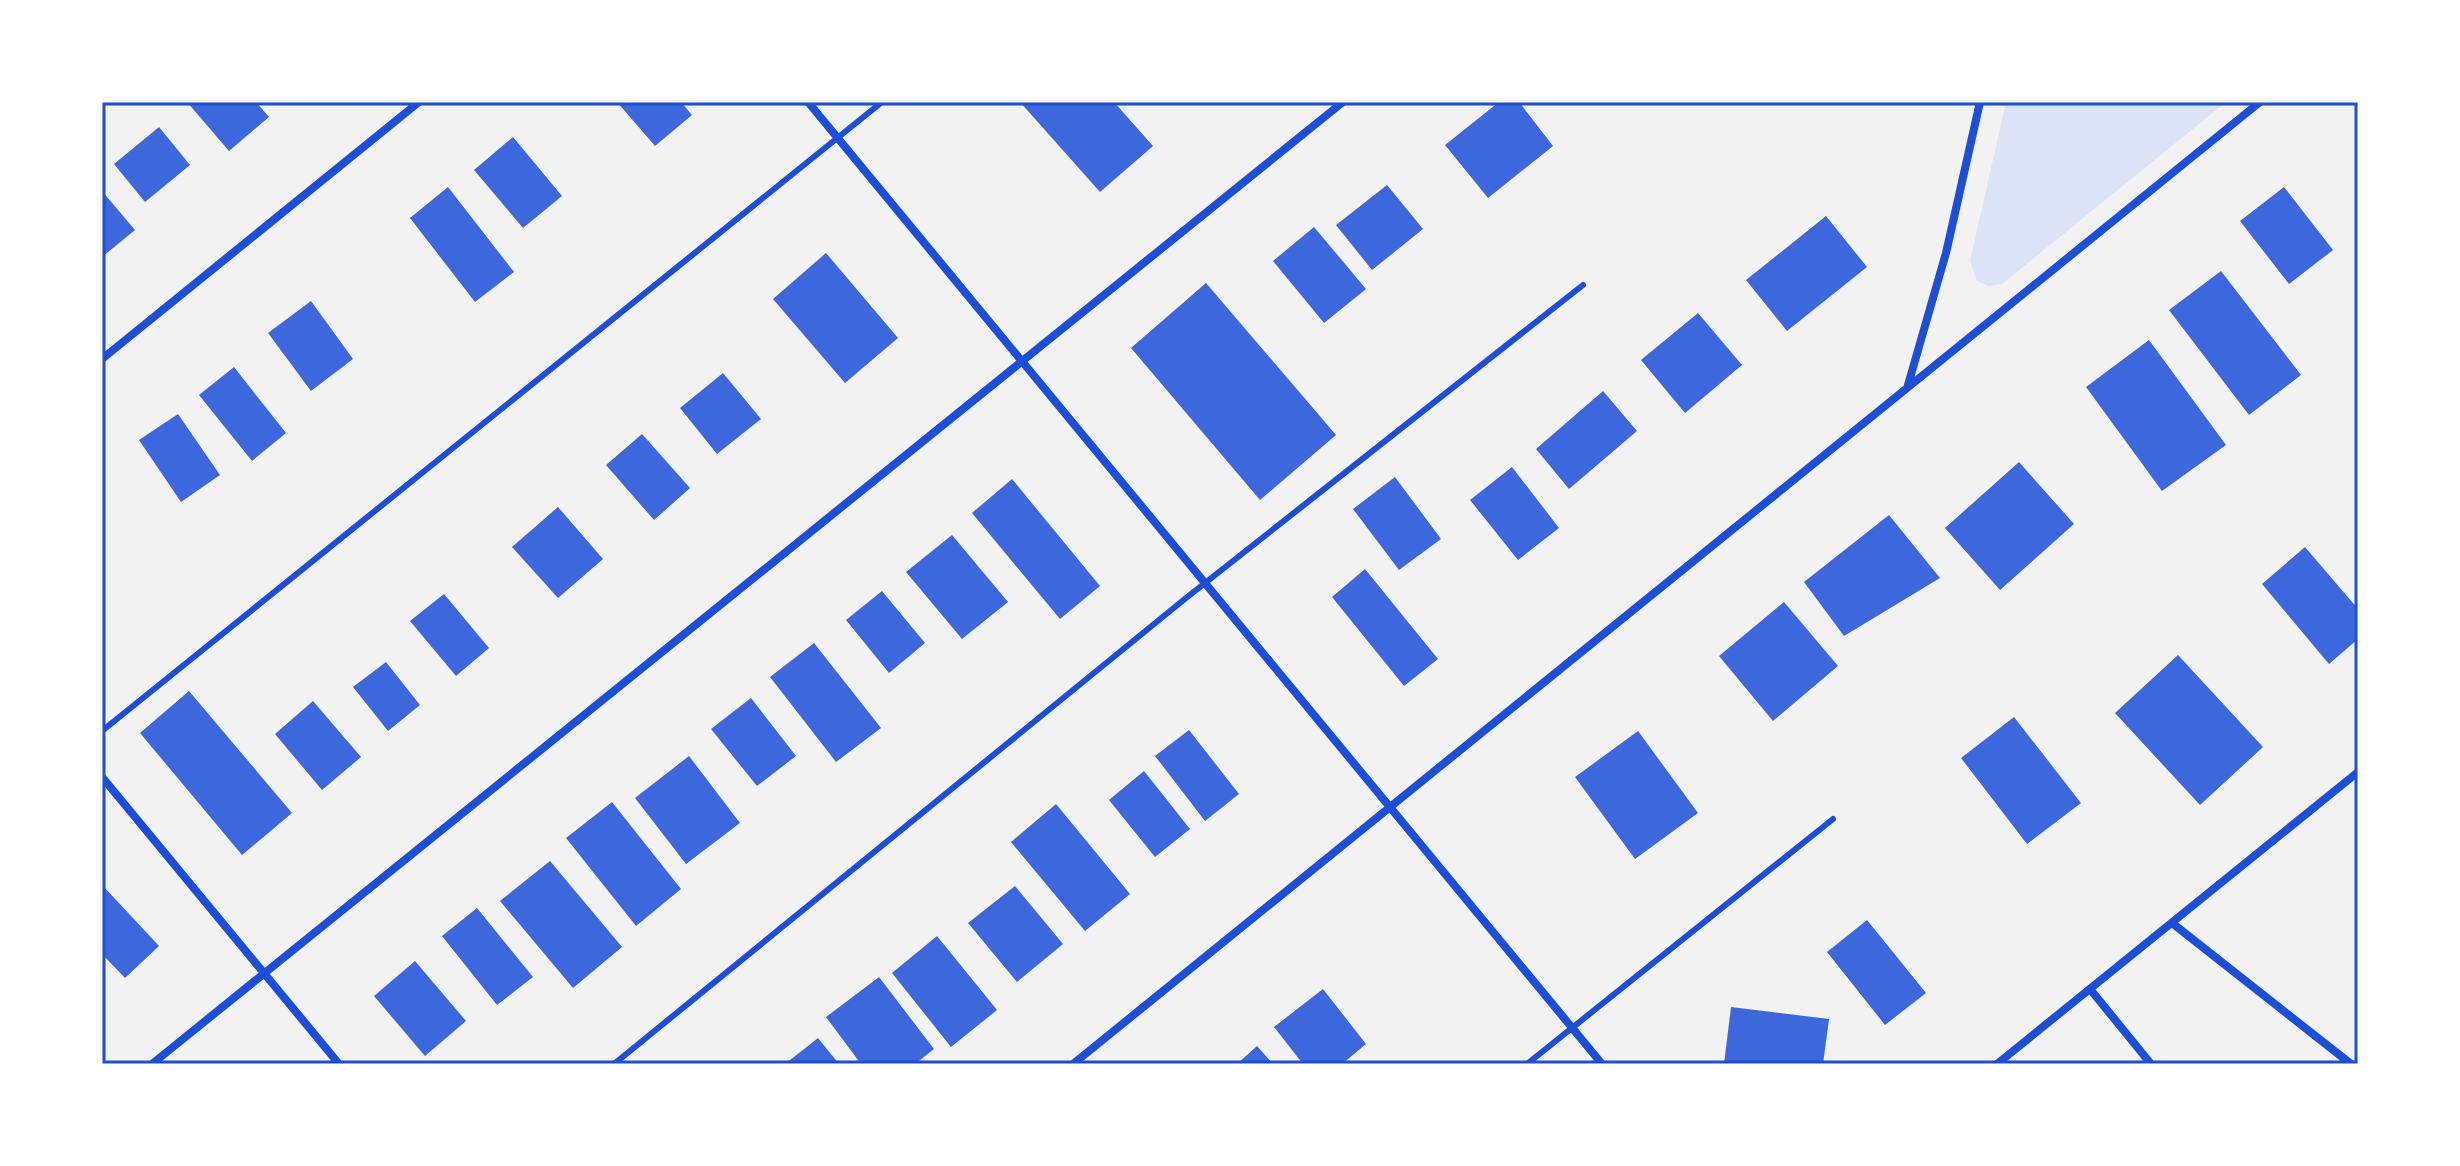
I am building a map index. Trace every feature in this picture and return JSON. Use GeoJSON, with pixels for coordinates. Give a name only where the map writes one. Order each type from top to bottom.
{"type":"FeatureCollection","features":[{"type":"Feature","properties":{"kind":"street"},"geometry":{"type":"LineString","coordinates":[[102,359],[419,102]]}},
{"type":"Feature","properties":{"kind":"street"},"geometry":{"type":"LineString","coordinates":[[808,102],[1602,1064]]}},
{"type":"Feature","properties":{"kind":"street"},"geometry":{"type":"LineString","coordinates":[[152,1064],[1343,102]]}},
{"type":"Feature","properties":{"kind":"street"},"geometry":{"type":"LineString","coordinates":[[1908,386],[1946,253],[1980,102]]}},
{"type":"Feature","properties":{"kind":"street"},"geometry":{"type":"LineString","coordinates":[[1073,1064],[2260,102]]}},
{"type":"Feature","properties":{"kind":"street"},"geometry":{"type":"LineString","coordinates":[[1997,1064],[2358,772]]}},
{"type":"Feature","properties":{"kind":"street"},"geometry":{"type":"LineString","coordinates":[[102,777],[339,1064]]}},
{"type":"Feature","properties":{"kind":"street"},"geometry":{"type":"LineString","coordinates":[[2172,923],[2351,1064]]}},
{"type":"Feature","properties":{"kind":"street"},"geometry":{"type":"LineString","coordinates":[[2090,989],[2151,1064]]}},
{"type":"Feature","properties":{"kind":"lane"},"geometry":{"type":"LineString","coordinates":[[102,731],[882,102]]}},
{"type":"Feature","properties":{"kind":"lane"},"geometry":{"type":"LineString","coordinates":[[614,1064],[1205,583],[1583,285]]}},
{"type":"Feature","properties":{"kind":"lane"},"geometry":{"type":"LineString","coordinates":[[1527,1064],[1833,819]]}},
{"type":"Feature","properties":{"kind":"shaded area"},"geometry":{"type":"Polygon","coordinates":[[[2006,102],[2226,102],[2002,284],[1988,286],[1977,281],[1970,261],[2006,102]]]}},
{"type":"Feature","properties":{"kind":"building"},"geometry":{"type":"Polygon","coordinates":[[[187,102],[256,102],[269,117],[229,151],[187,102]]]}},
{"type":"Feature","properties":{"kind":"building"},"geometry":{"type":"Polygon","coordinates":[[[617,102],[681,102],[692,115],[655,146],[617,102]]]}},
{"type":"Feature","properties":{"kind":"building"},"geometry":{"type":"Polygon","coordinates":[[[1020,102],[1114,102],[1153,146],[1100,192],[1020,102]]]}},
{"type":"Feature","properties":{"kind":"building"},"geometry":{"type":"Polygon","coordinates":[[[1499,102],[1519,102],[1553,146],[1488,198],[1445,145],[1499,102]]]}},
{"type":"Feature","properties":{"kind":"building"},"geometry":{"type":"Polygon","coordinates":[[[159,127],[190,165],[145,202],[114,164],[159,127]]]}},
{"type":"Feature","properties":{"kind":"building"},"geometry":{"type":"Polygon","coordinates":[[[513,137],[562,196],[523,228],[474,170],[513,137]]]}},
{"type":"Feature","properties":{"kind":"building"},"geometry":{"type":"Polygon","coordinates":[[[1387,185],[1423,229],[1372,270],[1336,225],[1387,185]]]}},
{"type":"Feature","properties":{"kind":"building"},"geometry":{"type":"Polygon","coordinates":[[[448,187],[514,272],[475,302],[410,218],[448,187]]]}},
{"type":"Feature","properties":{"kind":"building"},"geometry":{"type":"Polygon","coordinates":[[[2284,187],[2333,250],[2289,284],[2240,221],[2284,187]]]}},
{"type":"Feature","properties":{"kind":"building"},"geometry":{"type":"Polygon","coordinates":[[[102,191],[135,230],[102,257],[102,191]]]}},
{"type":"Feature","properties":{"kind":"building"},"geometry":{"type":"Polygon","coordinates":[[[1826,216],[1867,267],[1787,331],[1746,280],[1826,216]]]}},
{"type":"Feature","properties":{"kind":"building"},"geometry":{"type":"Polygon","coordinates":[[[1314,227],[1366,289],[1324,323],[1273,261],[1314,227]]]}},
{"type":"Feature","properties":{"kind":"building"},"geometry":{"type":"Polygon","coordinates":[[[826,253],[898,338],[845,383],[773,299],[826,253]]]}},
{"type":"Feature","properties":{"kind":"building"},"geometry":{"type":"Polygon","coordinates":[[[2221,271],[2301,375],[2249,415],[2169,310],[2221,271]]]}},
{"type":"Feature","properties":{"kind":"building"},"geometry":{"type":"Polygon","coordinates":[[[1206,283],[1336,435],[1260,500],[1131,348],[1206,283]]]}},
{"type":"Feature","properties":{"kind":"building"},"geometry":{"type":"Polygon","coordinates":[[[311,301],[353,359],[311,391],[268,333],[311,301]]]}},
{"type":"Feature","properties":{"kind":"building"},"geometry":{"type":"Polygon","coordinates":[[[1698,313],[1742,365],[1685,413],[1641,360],[1698,313]]]}},
{"type":"Feature","properties":{"kind":"building"},"geometry":{"type":"Polygon","coordinates":[[[2149,340],[2226,445],[2162,491],[2086,387],[2149,340]]]}},
{"type":"Feature","properties":{"kind":"building"},"geometry":{"type":"Polygon","coordinates":[[[234,367],[286,433],[252,461],[199,395],[234,367]]]}},
{"type":"Feature","properties":{"kind":"building"},"geometry":{"type":"Polygon","coordinates":[[[723,373],[761,419],[717,454],[680,408],[723,373]]]}},
{"type":"Feature","properties":{"kind":"building"},"geometry":{"type":"Polygon","coordinates":[[[1603,391],[1637,431],[1569,489],[1536,449],[1603,391]]]}},
{"type":"Feature","properties":{"kind":"building"},"geometry":{"type":"Polygon","coordinates":[[[178,414],[220,475],[181,502],[139,440],[178,414]]]}},
{"type":"Feature","properties":{"kind":"building"},"geometry":{"type":"Polygon","coordinates":[[[642,434],[690,488],[654,520],[606,465],[642,434]]]}},
{"type":"Feature","properties":{"kind":"building"},"geometry":{"type":"Polygon","coordinates":[[[2019,462],[2074,524],[2000,590],[1945,528],[2019,462]]]}},
{"type":"Feature","properties":{"kind":"building"},"geometry":{"type":"Polygon","coordinates":[[[1512,467],[1559,528],[1518,560],[1470,500],[1512,467]]]}},
{"type":"Feature","properties":{"kind":"building"},"geometry":{"type":"Polygon","coordinates":[[[1395,477],[1441,539],[1399,570],[1353,509],[1395,477]]]}},
{"type":"Feature","properties":{"kind":"building"},"geometry":{"type":"Polygon","coordinates":[[[1012,479],[1100,586],[1060,619],[972,513],[1012,479]]]}},
{"type":"Feature","properties":{"kind":"building"},"geometry":{"type":"Polygon","coordinates":[[[558,507],[603,559],[558,598],[512,547],[558,507]]]}},
{"type":"Feature","properties":{"kind":"building"},"geometry":{"type":"Polygon","coordinates":[[[1889,515],[1940,578],[1844,636],[1804,582],[1889,515]]]}},
{"type":"Feature","properties":{"kind":"building"},"geometry":{"type":"Polygon","coordinates":[[[952,535],[1008,602],[962,639],[906,572],[952,535]]]}},
{"type":"Feature","properties":{"kind":"building"},"geometry":{"type":"Polygon","coordinates":[[[2305,547],[2358,609],[2358,639],[2329,664],[2262,584],[2305,547]]]}},
{"type":"Feature","properties":{"kind":"building"},"geometry":{"type":"Polygon","coordinates":[[[1365,569],[1438,659],[1404,686],[1332,597],[1365,569]]]}},
{"type":"Feature","properties":{"kind":"building"},"geometry":{"type":"Polygon","coordinates":[[[882,591],[925,643],[889,673],[846,620],[882,591]]]}},
{"type":"Feature","properties":{"kind":"building"},"geometry":{"type":"Polygon","coordinates":[[[444,594],[489,648],[456,676],[410,621],[444,594]]]}},
{"type":"Feature","properties":{"kind":"building"},"geometry":{"type":"Polygon","coordinates":[[[1784,602],[1838,666],[1773,721],[1719,656],[1784,602]]]}},
{"type":"Feature","properties":{"kind":"building"},"geometry":{"type":"Polygon","coordinates":[[[814,643],[881,728],[836,762],[770,677],[814,643]]]}},
{"type":"Feature","properties":{"kind":"building"},"geometry":{"type":"Polygon","coordinates":[[[2178,655],[2263,747],[2200,805],[2115,713],[2178,655]]]}},
{"type":"Feature","properties":{"kind":"building"},"geometry":{"type":"Polygon","coordinates":[[[386,662],[420,705],[388,731],[353,687],[386,662]]]}},
{"type":"Feature","properties":{"kind":"building"},"geometry":{"type":"Polygon","coordinates":[[[189,691],[292,813],[242,855],[140,733],[189,691]]]}},
{"type":"Feature","properties":{"kind":"building"},"geometry":{"type":"Polygon","coordinates":[[[751,698],[796,756],[757,786],[711,729],[751,698]]]}},
{"type":"Feature","properties":{"kind":"building"},"geometry":{"type":"Polygon","coordinates":[[[313,701],[361,757],[322,790],[275,734],[313,701]]]}},
{"type":"Feature","properties":{"kind":"building"},"geometry":{"type":"Polygon","coordinates":[[[2014,717],[2081,803],[2027,844],[1961,758],[2014,717]]]}},
{"type":"Feature","properties":{"kind":"building"},"geometry":{"type":"Polygon","coordinates":[[[1189,730],[1239,794],[1205,821],[1155,756],[1189,730]]]}},
{"type":"Feature","properties":{"kind":"building"},"geometry":{"type":"Polygon","coordinates":[[[1638,731],[1698,813],[1635,859],[1575,777],[1638,731]]]}},
{"type":"Feature","properties":{"kind":"building"},"geometry":{"type":"Polygon","coordinates":[[[689,756],[740,823],[686,864],[635,798],[689,756]]]}},
{"type":"Feature","properties":{"kind":"building"},"geometry":{"type":"Polygon","coordinates":[[[1144,771],[1190,829],[1155,857],[1109,800],[1144,771]]]}},
{"type":"Feature","properties":{"kind":"building"},"geometry":{"type":"Polygon","coordinates":[[[612,802],[681,889],[636,926],[566,838],[612,802]]]}},
{"type":"Feature","properties":{"kind":"building"},"geometry":{"type":"Polygon","coordinates":[[[1056,804],[1130,894],[1085,931],[1011,842],[1056,804]]]}},
{"type":"Feature","properties":{"kind":"building"},"geometry":{"type":"Polygon","coordinates":[[[550,861],[622,947],[573,988],[500,901],[550,861]]]}},
{"type":"Feature","properties":{"kind":"building"},"geometry":{"type":"Polygon","coordinates":[[[1015,886],[1063,944],[1017,982],[968,923],[1015,886]]]}},
{"type":"Feature","properties":{"kind":"building"},"geometry":{"type":"Polygon","coordinates":[[[104,887],[159,946],[125,978],[102,954],[104,887]]]}},
{"type":"Feature","properties":{"kind":"building"},"geometry":{"type":"Polygon","coordinates":[[[477,908],[533,977],[497,1005],[442,936],[477,908]]]}},
{"type":"Feature","properties":{"kind":"building"},"geometry":{"type":"Polygon","coordinates":[[[1867,920],[1926,993],[1885,1025],[1827,952],[1867,920]]]}},
{"type":"Feature","properties":{"kind":"building"},"geometry":{"type":"Polygon","coordinates":[[[937,936],[997,1010],[951,1047],[892,973],[937,936]]]}},
{"type":"Feature","properties":{"kind":"building"},"geometry":{"type":"Polygon","coordinates":[[[415,961],[466,1021],[425,1056],[374,996],[415,961]]]}},
{"type":"Feature","properties":{"kind":"building"},"geometry":{"type":"Polygon","coordinates":[[[879,977],[934,1049],[915,1064],[861,1064],[826,1017],[879,977]]]}},
{"type":"Feature","properties":{"kind":"building"},"geometry":{"type":"Polygon","coordinates":[[[1323,989],[1366,1044],[1342,1064],[1303,1064],[1274,1027],[1323,989]]]}},
{"type":"Feature","properties":{"kind":"building"},"geometry":{"type":"Polygon","coordinates":[[[1731,1007],[1829,1019],[1823,1064],[1724,1064],[1731,1007]]]}},
{"type":"Feature","properties":{"kind":"building"},"geometry":{"type":"Polygon","coordinates":[[[818,1038],[839,1064],[785,1064],[818,1038]]]}},
{"type":"Feature","properties":{"kind":"building"},"geometry":{"type":"Polygon","coordinates":[[[1257,1046],[1273,1064],[1237,1064],[1257,1046]]]}}]}
